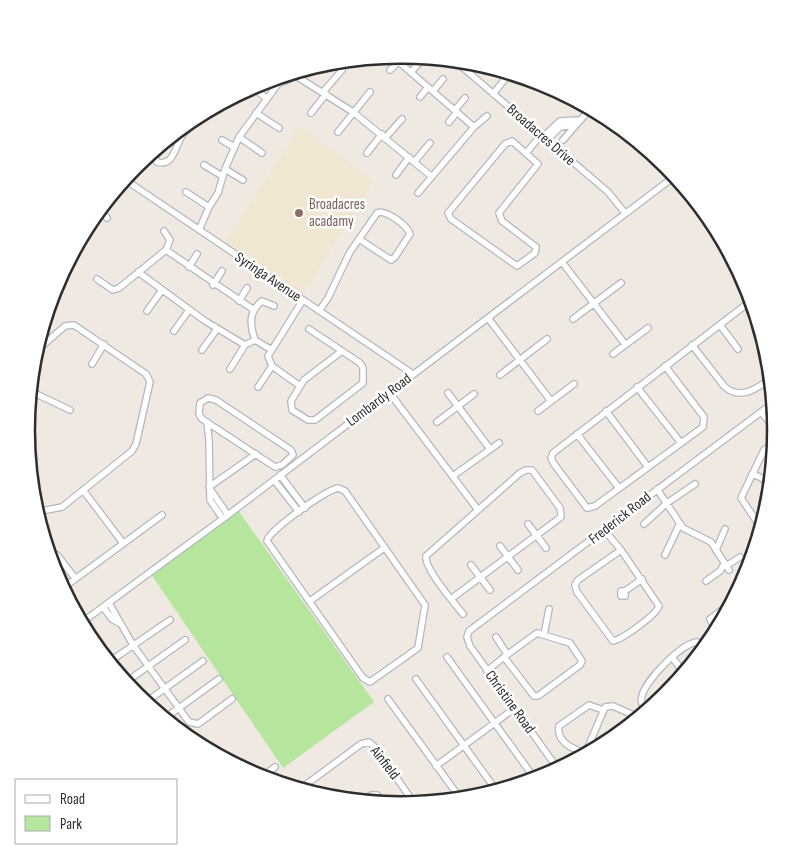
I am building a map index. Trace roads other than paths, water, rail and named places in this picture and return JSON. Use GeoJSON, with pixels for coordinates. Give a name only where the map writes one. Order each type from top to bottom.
{"type":"FeatureCollection","features":[{"type":"Feature","properties":{"kind":"street"},"geometry":{"type":"LineString","coordinates":[[390,70],[395,64]]}},
{"type":"Feature","properties":{"kind":"street"},"geometry":{"type":"LineString","coordinates":[[402,64],[474,127]]}},
{"type":"Feature","properties":{"kind":"street"},"geometry":{"type":"LineString","coordinates":[[411,72],[418,64]]}},
{"type":"Feature","properties":{"kind":"street"},"geometry":{"type":"LineString","coordinates":[[311,113],[342,70]]}},
{"type":"Feature","properties":{"kind":"street","name":"Broadacres Drive"},"geometry":{"type":"LineString","coordinates":[[465,70],[608,192],[626,214]]}},
{"type":"Feature","properties":{"kind":"street"},"geometry":{"type":"LineString","coordinates":[[299,78],[354,112],[431,176]]}},
{"type":"Feature","properties":{"kind":"street"},"geometry":{"type":"LineString","coordinates":[[420,97],[443,79]]}},
{"type":"Feature","properties":{"kind":"street"},"geometry":{"type":"LineString","coordinates":[[493,94],[505,79]]}},
{"type":"Feature","properties":{"kind":"street"},"geometry":{"type":"LineString","coordinates":[[199,230],[206,218],[209,207],[218,193],[222,176],[239,137],[277,85]]}},
{"type":"Feature","properties":{"kind":"street"},"geometry":{"type":"LineString","coordinates":[[259,92],[266,98]]}},
{"type":"Feature","properties":{"kind":"street"},"geometry":{"type":"LineString","coordinates":[[338,132],[370,92]]}},
{"type":"Feature","properties":{"kind":"street"},"geometry":{"type":"LineString","coordinates":[[449,122],[465,98]]}},
{"type":"Feature","properties":{"kind":"street"},"geometry":{"type":"LineString","coordinates":[[256,112],[279,128]]}},
{"type":"Feature","properties":{"kind":"street"},"geometry":{"type":"LineString","coordinates":[[563,140],[586,114]]}},
{"type":"Feature","properties":{"kind":"street"},"geometry":{"type":"LineString","coordinates":[[418,193],[474,127],[487,116]]}},
{"type":"Feature","properties":{"kind":"street"},"geometry":{"type":"LineString","coordinates":[[367,153],[402,118]]}},
{"type":"Feature","properties":{"kind":"street"},"geometry":{"type":"LineString","coordinates":[[526,152],[560,121],[580,120]]}},
{"type":"Feature","properties":{"kind":"street"},"geometry":{"type":"LineString","coordinates":[[544,137],[560,127],[576,125]]}},
{"type":"Feature","properties":{"kind":"street"},"geometry":{"type":"LineString","coordinates":[[155,158],[157,162],[167,162],[174,153],[180,137]]}},
{"type":"Feature","properties":{"kind":"street"},"geometry":{"type":"LineString","coordinates":[[239,137],[262,153]]}},
{"type":"Feature","properties":{"kind":"street"},"geometry":{"type":"LineString","coordinates":[[222,140],[234,147]]}},
{"type":"Feature","properties":{"kind":"street"},"geometry":{"type":"LineString","coordinates":[[514,141],[526,152],[537,162],[537,166],[499,213],[502,221],[536,246],[536,251],[517,266],[451,219],[448,213],[505,144],[514,141]]}},
{"type":"Feature","properties":{"kind":"street"},"geometry":{"type":"LineString","coordinates":[[396,175],[430,144]]}},
{"type":"Feature","properties":{"kind":"street"},"geometry":{"type":"LineString","coordinates":[[204,165],[222,176]]}},
{"type":"Feature","properties":{"kind":"street"},"geometry":{"type":"LineString","coordinates":[[225,169],[243,180]]}},
{"type":"Feature","properties":{"kind":"street","name":"Lombardy Road"},"geometry":{"type":"LineString","coordinates":[[87,618],[228,515],[669,181]]}},
{"type":"Feature","properties":{"kind":"street","name":"Syringa Avenue"},"geometry":{"type":"LineString","coordinates":[[131,183],[413,374]]}},
{"type":"Feature","properties":{"kind":"street"},"geometry":{"type":"LineString","coordinates":[[186,192],[209,207]]}},
{"type":"Feature","properties":{"kind":"street"},"geometry":{"type":"LineString","coordinates":[[319,311],[359,240],[379,212],[407,227],[410,234],[396,257],[391,260],[359,240]]}},
{"type":"Feature","properties":{"kind":"street"},"geometry":{"type":"LineString","coordinates":[[97,279],[116,290],[166,250],[170,238],[164,231]]}},
{"type":"Feature","properties":{"kind":"street"},"geometry":{"type":"LineString","coordinates":[[166,250],[213,285],[254,310]]}},
{"type":"Feature","properties":{"kind":"street"},"geometry":{"type":"LineString","coordinates":[[189,267],[197,254]]}},
{"type":"Feature","properties":{"kind":"street"},"geometry":{"type":"LineString","coordinates":[[562,262],[625,344]]}},
{"type":"Feature","properties":{"kind":"street"},"geometry":{"type":"LineString","coordinates":[[138,272],[189,310],[245,346]]}},
{"type":"Feature","properties":{"kind":"street"},"geometry":{"type":"LineString","coordinates":[[213,285],[222,272]]}},
{"type":"Feature","properties":{"kind":"street"},"geometry":{"type":"LineString","coordinates":[[573,319],[621,283]]}},
{"type":"Feature","properties":{"kind":"street"},"geometry":{"type":"LineString","coordinates":[[239,301],[247,288]]}},
{"type":"Feature","properties":{"kind":"street"},"geometry":{"type":"LineString","coordinates":[[147,311],[162,290]]}},
{"type":"Feature","properties":{"kind":"street"},"geometry":{"type":"LineString","coordinates":[[300,386],[272,366],[268,358],[270,349],[303,300]]}},
{"type":"Feature","properties":{"kind":"street"},"geometry":{"type":"LineString","coordinates":[[270,349],[255,340],[250,321],[254,310],[264,301],[274,306]]}},
{"type":"Feature","properties":{"kind":"street"},"geometry":{"type":"LineString","coordinates":[[665,366],[705,419],[701,429],[592,508],[583,504],[552,458],[556,450],[637,387],[745,305]]}},
{"type":"Feature","properties":{"kind":"street"},"geometry":{"type":"LineString","coordinates":[[174,331],[189,310]]}},
{"type":"Feature","properties":{"kind":"street"},"geometry":{"type":"LineString","coordinates":[[488,318],[551,401]]}},
{"type":"Feature","properties":{"kind":"street"},"geometry":{"type":"LineString","coordinates":[[44,511],[61,508],[134,449],[150,385],[146,374],[78,326],[70,325],[45,344]]}},
{"type":"Feature","properties":{"kind":"street"},"geometry":{"type":"LineString","coordinates":[[720,325],[738,349]]}},
{"type":"Feature","properties":{"kind":"street"},"geometry":{"type":"LineString","coordinates":[[612,354],[648,328]]}},
{"type":"Feature","properties":{"kind":"street"},"geometry":{"type":"LineString","coordinates":[[202,350],[217,329]]}},
{"type":"Feature","properties":{"kind":"street"},"geometry":{"type":"LineString","coordinates":[[309,329],[342,351],[362,366],[364,381],[360,386],[311,421],[291,407],[291,401],[300,386],[310,375],[342,351]]}},
{"type":"Feature","properties":{"kind":"street"},"geometry":{"type":"LineString","coordinates":[[500,375],[548,339]]}},
{"type":"Feature","properties":{"kind":"street"},"geometry":{"type":"LineString","coordinates":[[230,369],[245,346],[255,340]]}},
{"type":"Feature","properties":{"kind":"street"},"geometry":{"type":"LineString","coordinates":[[92,364],[104,344]]}},
{"type":"Feature","properties":{"kind":"street"},"geometry":{"type":"LineString","coordinates":[[692,345],[724,386],[733,392],[748,392],[764,382]]}},
{"type":"Feature","properties":{"kind":"street"},"geometry":{"type":"LineString","coordinates":[[258,388],[272,366]]}},
{"type":"Feature","properties":{"kind":"street"},"geometry":{"type":"LineString","coordinates":[[538,411],[574,384]]}},
{"type":"Feature","properties":{"kind":"street"},"geometry":{"type":"LineString","coordinates":[[637,387],[681,443]]}},
{"type":"Feature","properties":{"kind":"street"},"geometry":{"type":"LineString","coordinates":[[389,392],[478,510]]}},
{"type":"Feature","properties":{"kind":"street"},"geometry":{"type":"LineString","coordinates":[[448,393],[490,449]]}},
{"type":"Feature","properties":{"kind":"street"},"geometry":{"type":"LineString","coordinates":[[437,422],[474,394]]}},
{"type":"Feature","properties":{"kind":"street"},"geometry":{"type":"LineString","coordinates":[[37,395],[70,410]]}},
{"type":"Feature","properties":{"kind":"street"},"geometry":{"type":"LineString","coordinates":[[212,398],[294,454],[282,466],[277,467],[256,454],[200,417],[200,403],[204,399],[212,398]]}},
{"type":"Feature","properties":{"kind":"street","name":"Frederick Road"},"geometry":{"type":"LineString","coordinates":[[468,634],[479,622],[605,531],[766,408]]}},
{"type":"Feature","properties":{"kind":"street"},"geometry":{"type":"LineString","coordinates":[[606,411],[648,467]]}},
{"type":"Feature","properties":{"kind":"street"},"geometry":{"type":"LineString","coordinates":[[761,412],[767,419]]}},
{"type":"Feature","properties":{"kind":"street"},"geometry":{"type":"LineString","coordinates":[[206,422],[209,440],[209,487],[211,502],[222,519]]}},
{"type":"Feature","properties":{"kind":"street"},"geometry":{"type":"LineString","coordinates":[[577,434],[619,488]]}},
{"type":"Feature","properties":{"kind":"street"},"geometry":{"type":"LineString","coordinates":[[452,476],[499,443]]}},
{"type":"Feature","properties":{"kind":"street"},"geometry":{"type":"LineString","coordinates":[[756,520],[741,498],[766,447]]}},
{"type":"Feature","properties":{"kind":"street"},"geometry":{"type":"LineString","coordinates":[[209,487],[256,454]]}},
{"type":"Feature","properties":{"kind":"street"},"geometry":{"type":"LineString","coordinates":[[451,599],[560,520],[562,512],[532,470],[526,470],[520,474],[426,557],[428,565],[451,599],[463,614]]}},
{"type":"Feature","properties":{"kind":"street"},"geometry":{"type":"LineString","coordinates":[[752,474],[764,480]]}},
{"type":"Feature","properties":{"kind":"street"},"geometry":{"type":"LineString","coordinates":[[280,475],[305,508]]}},
{"type":"Feature","properties":{"kind":"street"},"geometry":{"type":"LineString","coordinates":[[274,480],[299,512]]}},
{"type":"Feature","properties":{"kind":"street"},"geometry":{"type":"LineString","coordinates":[[644,524],[667,503],[695,484]]}},
{"type":"Feature","properties":{"kind":"street"},"geometry":{"type":"LineString","coordinates":[[209,487],[228,515]]}},
{"type":"Feature","properties":{"kind":"street"},"geometry":{"type":"LineString","coordinates":[[342,488],[425,605],[418,648],[373,681],[365,680],[267,541],[270,534],[299,512],[332,490],[342,488]]}},
{"type":"Feature","properties":{"kind":"street"},"geometry":{"type":"LineString","coordinates":[[83,490],[124,542]]}},
{"type":"Feature","properties":{"kind":"street"},"geometry":{"type":"LineString","coordinates":[[657,490],[684,528],[711,542],[726,566]]}},
{"type":"Feature","properties":{"kind":"street"},"geometry":{"type":"LineString","coordinates":[[69,583],[162,514]]}},
{"type":"Feature","properties":{"kind":"street"},"geometry":{"type":"LineString","coordinates":[[664,555],[680,523]]}},
{"type":"Feature","properties":{"kind":"street"},"geometry":{"type":"LineString","coordinates":[[528,524],[546,548]]}},
{"type":"Feature","properties":{"kind":"street"},"geometry":{"type":"LineString","coordinates":[[716,550],[725,529]]}},
{"type":"Feature","properties":{"kind":"street"},"geometry":{"type":"LineString","coordinates":[[605,531],[621,550],[658,602],[658,608],[621,638],[612,640],[575,585],[578,580],[621,550]]}},
{"type":"Feature","properties":{"kind":"street"},"geometry":{"type":"LineString","coordinates":[[500,546],[518,570]]}},
{"type":"Feature","properties":{"kind":"street"},"geometry":{"type":"LineString","coordinates":[[310,602],[384,548]]}},
{"type":"Feature","properties":{"kind":"street"},"geometry":{"type":"LineString","coordinates":[[57,555],[75,578]]}},
{"type":"Feature","properties":{"kind":"street"},"geometry":{"type":"LineString","coordinates":[[706,581],[740,557]]}},
{"type":"Feature","properties":{"kind":"street"},"geometry":{"type":"LineString","coordinates":[[471,565],[490,590]]}},
{"type":"Feature","properties":{"kind":"street"},"geometry":{"type":"LineString","coordinates":[[625,591],[642,579]]}},
{"type":"Feature","properties":{"kind":"street"},"geometry":{"type":"LineString","coordinates":[[109,602],[118,615],[119,622],[133,645],[189,722],[198,724],[232,699]]}},
{"type":"Feature","properties":{"kind":"street"},"geometry":{"type":"LineString","coordinates":[[103,607],[112,619],[119,622]]}},
{"type":"Feature","properties":{"kind":"street"},"geometry":{"type":"LineString","coordinates":[[544,635],[548,609]]}},
{"type":"Feature","properties":{"kind":"street"},"geometry":{"type":"LineString","coordinates":[[712,623],[710,619],[718,613]]}},
{"type":"Feature","properties":{"kind":"street"},"geometry":{"type":"LineString","coordinates":[[116,658],[170,620]]}},
{"type":"Feature","properties":{"kind":"street","name":"Christine Road"},"geometry":{"type":"LineString","coordinates":[[468,634],[468,642],[554,762]]}},
{"type":"Feature","properties":{"kind":"street"},"geometry":{"type":"LineString","coordinates":[[487,670],[506,655],[534,634],[570,643],[582,661],[580,666],[538,696],[532,695],[506,655],[496,637]]}},
{"type":"Feature","properties":{"kind":"street"},"geometry":{"type":"LineString","coordinates":[[132,678],[185,640]]}},
{"type":"Feature","properties":{"kind":"street"},"geometry":{"type":"LineString","coordinates":[[642,705],[642,694],[672,657],[691,643],[698,643]]}},
{"type":"Feature","properties":{"kind":"street"},"geometry":{"type":"LineString","coordinates":[[447,657],[530,772]]}},
{"type":"Feature","properties":{"kind":"street"},"geometry":{"type":"LineString","coordinates":[[672,657],[679,667]]}},
{"type":"Feature","properties":{"kind":"street"},"geometry":{"type":"LineString","coordinates":[[152,698],[203,661]]}},
{"type":"Feature","properties":{"kind":"street"},"geometry":{"type":"LineString","coordinates":[[171,714],[219,679]]}},
{"type":"Feature","properties":{"kind":"street"},"geometry":{"type":"LineString","coordinates":[[416,679],[491,784]]}},
{"type":"Feature","properties":{"kind":"street"},"geometry":{"type":"LineString","coordinates":[[388,699],[455,791]]}},
{"type":"Feature","properties":{"kind":"street"},"geometry":{"type":"LineString","coordinates":[[577,750],[568,746],[558,732],[558,726],[588,705],[605,708],[613,706],[631,714]]}},
{"type":"Feature","properties":{"kind":"street"},"geometry":{"type":"LineString","coordinates":[[436,766],[515,708]]}},
{"type":"Feature","properties":{"kind":"street"},"geometry":{"type":"LineString","coordinates":[[590,743],[605,708]]}},
{"type":"Feature","properties":{"kind":"street","name":"Ainfield"},"geometry":{"type":"LineString","coordinates":[[308,783],[361,744],[368,742],[376,748],[409,796]]}},
{"type":"Feature","properties":{"kind":"street"},"geometry":{"type":"LineString","coordinates":[[270,771],[275,767]]}},
{"type":"Feature","properties":{"kind":"place","name":"Broadacres acadamy"},"geometry":{"type":"Point","coordinates":[299,213]}}]}
